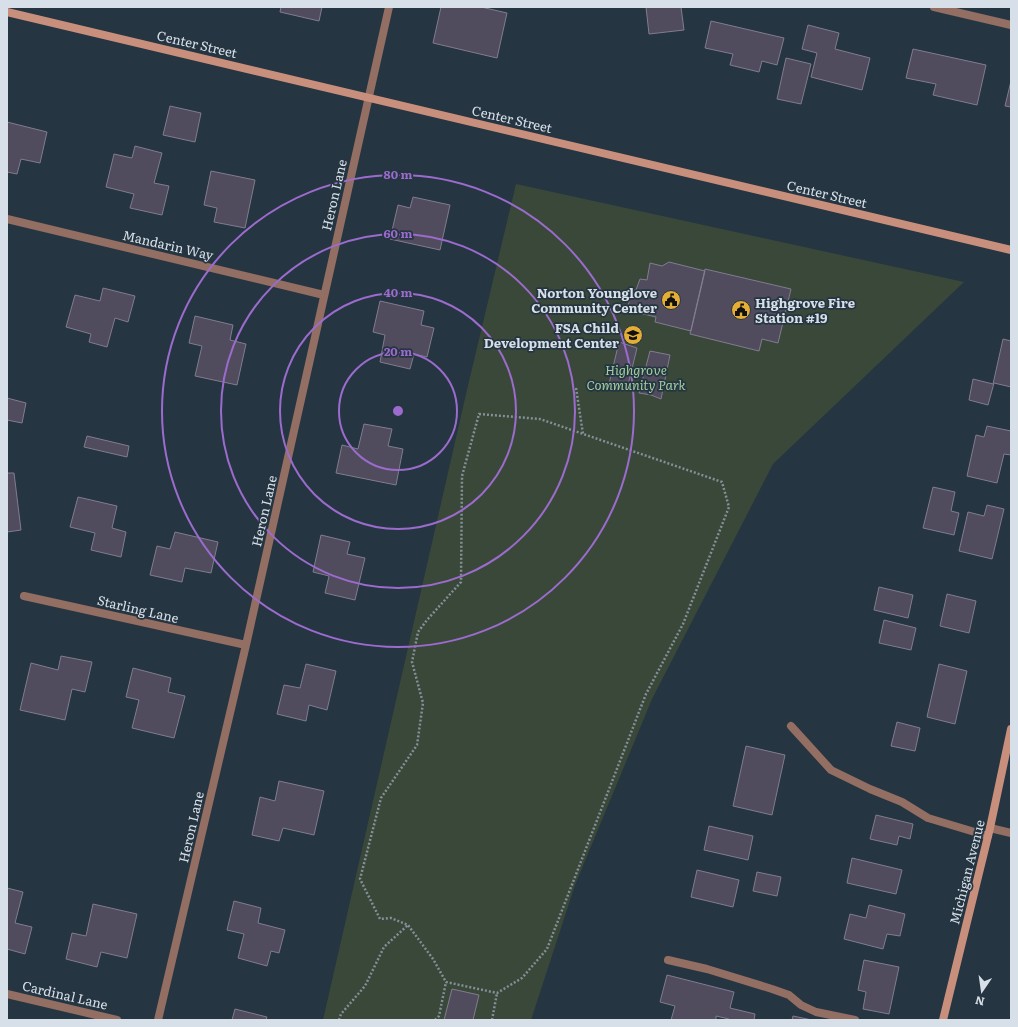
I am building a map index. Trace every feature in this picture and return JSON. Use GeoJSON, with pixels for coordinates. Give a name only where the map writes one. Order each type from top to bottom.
{"type":"FeatureCollection","features":[{"type":"Feature","properties":{"kind":"main road","name":"Center Street"},"geometry":{"type":"LineString","coordinates":[[7,12],[1011,250]]}},
{"type":"Feature","properties":{"kind":"main road","name":"Michigan Avenue"},"geometry":{"type":"LineString","coordinates":[[943,1020],[989,832],[1011,729]]}},
{"type":"Feature","properties":{"kind":"street","name":"Heron Lane"},"geometry":{"type":"LineString","coordinates":[[158,1020],[246,645],[389,7]]}},
{"type":"Feature","properties":{"kind":"street"},"geometry":{"type":"LineString","coordinates":[[934,7],[1011,25]]}},
{"type":"Feature","properties":{"kind":"street","name":"Mandarin Way"},"geometry":{"type":"LineString","coordinates":[[7,219],[324,295]]}},
{"type":"Feature","properties":{"kind":"street","name":"Starling Lane"},"geometry":{"type":"LineString","coordinates":[[24,596],[246,645]]}},
{"type":"Feature","properties":{"kind":"street"},"geometry":{"type":"LineString","coordinates":[[791,726],[831,770],[870,789],[902,802],[928,818],[989,832],[1011,833]]}},
{"type":"Feature","properties":{"kind":"street"},"geometry":{"type":"LineString","coordinates":[[668,960],[707,969],[772,989],[789,995],[801,1005],[816,1012],[855,1020]]}},
{"type":"Feature","properties":{"kind":"street","name":"Cardinal Lane"},"geometry":{"type":"LineString","coordinates":[[7,994],[117,1020]]}},
{"type":"Feature","properties":{"kind":"path"},"geometry":{"type":"LineString","coordinates":[[576,388],[582,434]]}},
{"type":"Feature","properties":{"kind":"path"},"geometry":{"type":"LineString","coordinates":[[435,1020],[438,1016],[446,982],[434,958],[408,925],[391,918],[380,919],[360,879],[381,798],[416,745],[423,703],[412,662],[418,632],[461,582],[462,476],[479,414],[540,419],[722,482],[729,507],[683,624],[646,694],[548,949],[522,978],[497,993],[446,982]]}},
{"type":"Feature","properties":{"kind":"path"},"geometry":{"type":"LineString","coordinates":[[339,1020],[341,1014],[365,986],[384,947],[408,925]]}},
{"type":"Feature","properties":{"kind":"path"},"geometry":{"type":"LineString","coordinates":[[492,1020],[497,993]]}},
{"type":"Feature","properties":{"kind":"green space","name":"Highgrove Community Park"},"geometry":{"type":"Polygon","coordinates":[[[516,184],[964,282],[773,464],[652,699],[575,885],[531,1020],[323,1020],[466,394],[516,184]]]}},
{"type":"Feature","properties":{"kind":"building"},"geometry":{"type":"Polygon","coordinates":[[[281,7],[322,7],[319,21],[280,12],[281,7]]]}},
{"type":"Feature","properties":{"kind":"building"},"geometry":{"type":"Polygon","coordinates":[[[441,7],[481,7],[507,13],[497,58],[433,43],[441,7]]]}},
{"type":"Feature","properties":{"kind":"building"},"geometry":{"type":"Polygon","coordinates":[[[646,7],[681,7],[684,30],[649,34],[646,7]]]}},
{"type":"Feature","properties":{"kind":"building"},"geometry":{"type":"Polygon","coordinates":[[[711,21],[784,38],[777,65],[762,61],[759,72],[730,65],[733,54],[705,48],[711,21]]]}},
{"type":"Feature","properties":{"kind":"building"},"geometry":{"type":"Polygon","coordinates":[[[808,25],[839,33],[835,49],[870,58],[862,90],[811,77],[817,53],[802,49],[808,25]]]}},
{"type":"Feature","properties":{"kind":"building"},"geometry":{"type":"Polygon","coordinates":[[[913,49],[986,65],[977,105],[933,95],[936,84],[906,78],[913,49]]]}},
{"type":"Feature","properties":{"kind":"building"},"geometry":{"type":"Polygon","coordinates":[[[786,58],[811,64],[801,104],[777,99],[786,58]]]}},
{"type":"Feature","properties":{"kind":"building"},"geometry":{"type":"Polygon","coordinates":[[[1011,81],[1011,107],[1005,106],[1011,81]]]}},
{"type":"Feature","properties":{"kind":"building"},"geometry":{"type":"Polygon","coordinates":[[[170,106],[201,113],[195,142],[163,135],[170,106]]]}},
{"type":"Feature","properties":{"kind":"building"},"geometry":{"type":"Polygon","coordinates":[[[7,122],[47,132],[40,163],[21,159],[17,174],[7,172],[7,122]]]}},
{"type":"Feature","properties":{"kind":"building"},"geometry":{"type":"Polygon","coordinates":[[[135,146],[162,153],[154,183],[169,186],[162,215],[130,208],[134,194],[106,187],[114,154],[132,158],[135,146]]]}},
{"type":"Feature","properties":{"kind":"building"},"geometry":{"type":"Polygon","coordinates":[[[211,171],[255,180],[245,228],[214,222],[217,208],[204,205],[211,171]]]}},
{"type":"Feature","properties":{"kind":"building"},"geometry":{"type":"Polygon","coordinates":[[[413,197],[450,205],[440,250],[390,239],[398,205],[410,208],[413,197]]]}},
{"type":"Feature","properties":{"kind":"building"},"geometry":{"type":"Polygon","coordinates":[[[669,262],[705,271],[691,331],[655,322],[656,317],[627,310],[632,290],[636,290],[640,279],[647,280],[650,263],[662,266],[669,262]]]}},
{"type":"Feature","properties":{"kind":"building","name":"Highgrove Fire Station #19"},"geometry":{"type":"Polygon","coordinates":[[[705,269],[791,289],[778,343],[762,339],[759,351],[690,334],[705,269]]]}},
{"type":"Feature","properties":{"kind":"building"},"geometry":{"type":"Polygon","coordinates":[[[103,288],[135,296],[128,322],[115,318],[107,347],[89,342],[91,334],[66,327],[75,295],[100,301],[103,288]]]}},
{"type":"Feature","properties":{"kind":"building"},"geometry":{"type":"Polygon","coordinates":[[[380,301],[424,311],[421,325],[434,328],[427,357],[414,354],[410,369],[380,362],[385,335],[373,332],[380,301]]]}},
{"type":"Feature","properties":{"kind":"building"},"geometry":{"type":"Polygon","coordinates":[[[195,316],[233,325],[230,340],[246,344],[237,385],[195,376],[202,346],[189,343],[195,316]]]}},
{"type":"Feature","properties":{"kind":"building"},"geometry":{"type":"Polygon","coordinates":[[[629,328],[641,330],[638,341],[627,339],[629,328]]]}},
{"type":"Feature","properties":{"kind":"building"},"geometry":{"type":"Polygon","coordinates":[[[1003,339],[1011,341],[1011,387],[994,383],[988,405],[969,400],[973,379],[993,384],[1003,339]]]}},
{"type":"Feature","properties":{"kind":"building"},"geometry":{"type":"Polygon","coordinates":[[[619,342],[637,348],[627,389],[609,384],[619,342]]]}},
{"type":"Feature","properties":{"kind":"building"},"geometry":{"type":"Polygon","coordinates":[[[650,351],[670,355],[661,399],[651,395],[639,393],[650,351]]]}},
{"type":"Feature","properties":{"kind":"building"},"geometry":{"type":"Polygon","coordinates":[[[7,398],[26,403],[22,423],[7,420],[7,398]]]}},
{"type":"Feature","properties":{"kind":"building"},"geometry":{"type":"Polygon","coordinates":[[[364,424],[392,429],[388,446],[403,449],[396,485],[336,473],[342,445],[358,449],[364,424]]]}},
{"type":"Feature","properties":{"kind":"building"},"geometry":{"type":"Polygon","coordinates":[[[987,426],[1011,431],[1011,455],[1004,454],[997,483],[967,476],[976,435],[984,437],[987,426]]]}},
{"type":"Feature","properties":{"kind":"building"},"geometry":{"type":"Polygon","coordinates":[[[87,436],[129,446],[127,457],[84,447],[87,436]]]}},
{"type":"Feature","properties":{"kind":"building"},"geometry":{"type":"Polygon","coordinates":[[[7,473],[14,473],[21,530],[7,532],[7,473]]]}},
{"type":"Feature","properties":{"kind":"building"},"geometry":{"type":"Polygon","coordinates":[[[933,487],[955,492],[951,511],[959,513],[954,535],[923,528],[933,487]]]}},
{"type":"Feature","properties":{"kind":"building"},"geometry":{"type":"Polygon","coordinates":[[[78,497],[117,506],[112,528],[126,532],[121,557],[91,550],[95,533],[70,527],[78,497]]]}},
{"type":"Feature","properties":{"kind":"building"},"geometry":{"type":"Polygon","coordinates":[[[987,505],[1004,509],[992,559],[959,551],[968,512],[984,516],[987,505]]]}},
{"type":"Feature","properties":{"kind":"building"},"geometry":{"type":"Polygon","coordinates":[[[175,532],[218,542],[211,573],[185,568],[182,582],[150,575],[157,546],[170,549],[175,532]]]}},
{"type":"Feature","properties":{"kind":"building"},"geometry":{"type":"Polygon","coordinates":[[[321,535],[350,542],[347,554],[365,558],[355,600],[325,593],[329,576],[313,572],[321,535]]]}},
{"type":"Feature","properties":{"kind":"building"},"geometry":{"type":"Polygon","coordinates":[[[879,587],[913,595],[908,618],[874,610],[879,587]]]}},
{"type":"Feature","properties":{"kind":"building"},"geometry":{"type":"Polygon","coordinates":[[[947,594],[976,601],[969,633],[940,626],[947,594]]]}},
{"type":"Feature","properties":{"kind":"building"},"geometry":{"type":"Polygon","coordinates":[[[884,620],[916,628],[911,650],[879,643],[884,620]]]}},
{"type":"Feature","properties":{"kind":"building"},"geometry":{"type":"Polygon","coordinates":[[[61,656],[92,662],[85,692],[72,689],[65,720],[20,710],[31,663],[58,670],[61,656]]]}},
{"type":"Feature","properties":{"kind":"building"},"geometry":{"type":"Polygon","coordinates":[[[306,664],[336,671],[327,710],[309,705],[306,721],[277,714],[284,685],[300,688],[306,664]]]}},
{"type":"Feature","properties":{"kind":"building"},"geometry":{"type":"Polygon","coordinates":[[[939,664],[967,671],[955,724],[927,717],[939,664]]]}},
{"type":"Feature","properties":{"kind":"building"},"geometry":{"type":"Polygon","coordinates":[[[133,668],[171,678],[168,692],[185,696],[174,738],[132,728],[139,700],[126,697],[133,668]]]}},
{"type":"Feature","properties":{"kind":"building"},"geometry":{"type":"Polygon","coordinates":[[[897,722],[920,728],[915,751],[891,746],[897,722]]]}},
{"type":"Feature","properties":{"kind":"building"},"geometry":{"type":"Polygon","coordinates":[[[746,746],[785,755],[772,815],[733,806],[746,746]]]}},
{"type":"Feature","properties":{"kind":"building"},"geometry":{"type":"Polygon","coordinates":[[[279,781],[324,791],[314,835],[283,828],[279,841],[252,835],[260,797],[275,801],[279,781]]]}},
{"type":"Feature","properties":{"kind":"building"},"geometry":{"type":"Polygon","coordinates":[[[876,815],[913,824],[910,839],[899,836],[897,845],[870,839],[876,815]]]}},
{"type":"Feature","properties":{"kind":"building"},"geometry":{"type":"Polygon","coordinates":[[[709,826],[753,836],[748,860],[704,850],[709,826]]]}},
{"type":"Feature","properties":{"kind":"building"},"geometry":{"type":"Polygon","coordinates":[[[852,858],[902,870],[896,894],[847,883],[852,858]]]}},
{"type":"Feature","properties":{"kind":"building"},"geometry":{"type":"Polygon","coordinates":[[[697,870],[739,880],[733,907],[691,897],[697,870]]]}},
{"type":"Feature","properties":{"kind":"building"},"geometry":{"type":"Polygon","coordinates":[[[757,872],[781,877],[777,896],[753,891],[757,872]]]}},
{"type":"Feature","properties":{"kind":"building"},"geometry":{"type":"Polygon","coordinates":[[[7,888],[23,892],[15,923],[32,927],[25,954],[7,949],[7,888]]]}},
{"type":"Feature","properties":{"kind":"building"},"geometry":{"type":"Polygon","coordinates":[[[234,901],[261,908],[258,923],[285,930],[279,953],[271,951],[267,966],[238,958],[244,934],[227,930],[234,901]]]}},
{"type":"Feature","properties":{"kind":"building"},"geometry":{"type":"Polygon","coordinates":[[[93,904],[137,914],[127,958],[101,952],[97,967],[66,959],[72,933],[86,936],[93,904]]]}},
{"type":"Feature","properties":{"kind":"building"},"geometry":{"type":"Polygon","coordinates":[[[869,905],[905,914],[900,936],[887,934],[883,949],[844,939],[850,914],[866,918],[869,905]]]}},
{"type":"Feature","properties":{"kind":"building"},"geometry":{"type":"Polygon","coordinates":[[[864,960],[899,967],[889,1014],[863,1009],[866,992],[858,990],[864,960]]]}},
{"type":"Feature","properties":{"kind":"building"},"geometry":{"type":"Polygon","coordinates":[[[667,975],[734,992],[730,1008],[755,1014],[754,1020],[728,1020],[729,1019],[716,1016],[716,1020],[671,1020],[675,1006],[660,1002],[667,975]]]}},
{"type":"Feature","properties":{"kind":"building"},"geometry":{"type":"Polygon","coordinates":[[[452,989],[479,995],[473,1020],[444,1020],[452,989]]]}},
{"type":"Feature","properties":{"kind":"building"},"geometry":{"type":"Polygon","coordinates":[[[235,1009],[267,1017],[266,1020],[232,1020],[235,1009]]]}},
{"type":"Feature","properties":{"kind":"building"},"geometry":{"type":"Polygon","coordinates":[[[793,1016],[812,1020],[792,1020],[793,1016]]]}},
{"type":"Feature","properties":{"kind":"place","name":"Norton Younglove Community Center"},"geometry":{"type":"Point","coordinates":[671,300]}},
{"type":"Feature","properties":{"kind":"place","name":"Highgrove Fire Station #19"},"geometry":{"type":"Point","coordinates":[741,310]}},
{"type":"Feature","properties":{"kind":"place","name":"FSA Child Development Center"},"geometry":{"type":"Point","coordinates":[633,335]}}]}
